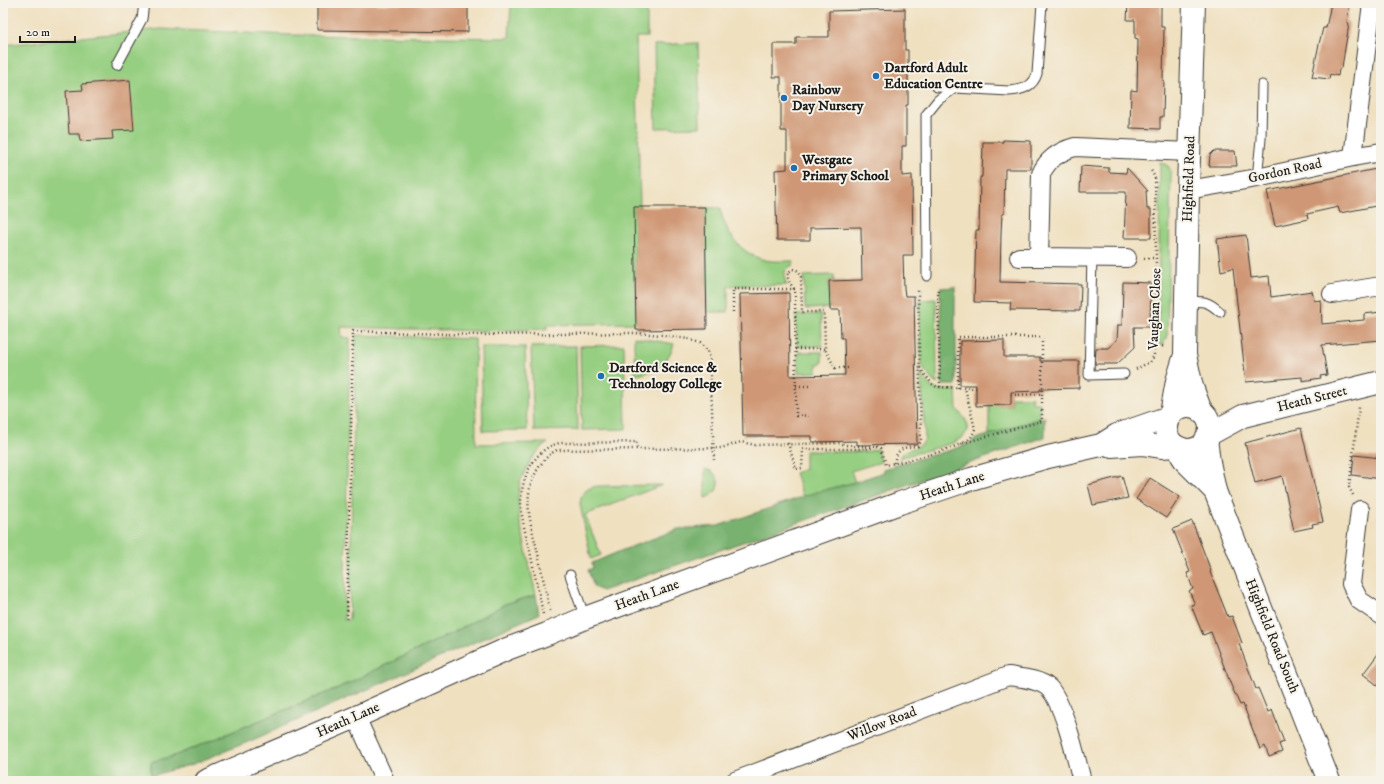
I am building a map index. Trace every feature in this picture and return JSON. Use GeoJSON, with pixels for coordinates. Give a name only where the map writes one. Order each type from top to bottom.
{"type":"FeatureCollection","features":[{"type":"Feature","properties":{"kind":"street","name":"Highfield Road"},"geometry":{"type":"LineString","coordinates":[[1194,3],[1188,190],[1185,355],[1191,383],[1202,412]]}},
{"type":"Feature","properties":{"kind":"street"},"geometry":{"type":"LineString","coordinates":[[1353,157],[1372,3]]}},
{"type":"Feature","properties":{"kind":"street"},"geometry":{"type":"LineString","coordinates":[[1039,258],[1041,174],[1051,160],[1062,152],[1075,148],[1145,149],[1189,152]]}},
{"type":"Feature","properties":{"kind":"street","name":"Gordon Road"},"geometry":{"type":"LineString","coordinates":[[1188,190],[1257,178],[1381,152]]}},
{"type":"Feature","properties":{"kind":"street"},"geometry":{"type":"LineString","coordinates":[[1019,257],[1127,258]]}},
{"type":"Feature","properties":{"kind":"street"},"geometry":{"type":"LineString","coordinates":[[1332,294],[1381,286]]}},
{"type":"Feature","properties":{"kind":"street","name":"Highfield Road"},"geometry":{"type":"LineString","coordinates":[[1170,416],[1177,381],[1185,355]]}},
{"type":"Feature","properties":{"kind":"street","name":"Heath Street"},"geometry":{"type":"LineString","coordinates":[[1207,437],[1243,416],[1371,384]]}},
{"type":"Feature","properties":{"kind":"street"},"geometry":{"type":"LineString","coordinates":[[1182,407],[1195,407],[1202,412],[1209,423],[1207,437],[1201,445],[1194,448],[1187,449],[1178,447],[1170,440],[1167,433],[1166,425],[1170,416],[1176,409],[1182,407]]}},
{"type":"Feature","properties":{"kind":"street","name":"Heath Street"},"geometry":{"type":"LineString","coordinates":[[1202,412],[1243,416]]}},
{"type":"Feature","properties":{"kind":"street","name":"Heath Lane"},"geometry":{"type":"LineString","coordinates":[[1101,445],[1117,435],[1170,416]]}},
{"type":"Feature","properties":{"kind":"street","name":"Highfield Road South"},"geometry":{"type":"LineString","coordinates":[[1207,437],[1209,462],[1215,491],[1329,781]]}},
{"type":"Feature","properties":{"kind":"street","name":"Heath Lane"},"geometry":{"type":"LineString","coordinates":[[206,781],[356,717],[507,649],[585,618],[921,496],[971,479],[1101,445],[1115,446],[1142,444],[1162,447],[1178,447]]}},
{"type":"Feature","properties":{"kind":"street","name":"Highfield Road South"},"geometry":{"type":"LineString","coordinates":[[1178,447],[1186,462],[1215,491]]}},
{"type":"Feature","properties":{"kind":"street"},"geometry":{"type":"LineString","coordinates":[[1360,510],[1351,584],[1359,600],[1381,615]]}},
{"type":"Feature","properties":{"kind":"street","name":"Willow Road"},"geometry":{"type":"LineString","coordinates":[[735,781],[1008,676],[1030,679],[1048,688],[1060,706],[1082,781]]}},
{"type":"Feature","properties":{"kind":"street"},"geometry":{"type":"LineString","coordinates":[[356,717],[385,781]]}},
{"type":"Feature","properties":{"kind":"lane"},"geometry":{"type":"LineString","coordinates":[[117,65],[142,19],[144,3]]}},
{"type":"Feature","properties":{"kind":"lane"},"geometry":{"type":"LineString","coordinates":[[937,87],[1009,91],[1019,90],[1029,86],[1035,81],[1038,74],[1042,3]]}},
{"type":"Feature","properties":{"kind":"lane"},"geometry":{"type":"LineString","coordinates":[[1257,178],[1261,139],[1262,85]]}},
{"type":"Feature","properties":{"kind":"lane"},"geometry":{"type":"LineString","coordinates":[[927,276],[926,115],[938,100],[955,88]]}},
{"type":"Feature","properties":{"kind":"lane"},"geometry":{"type":"LineString","coordinates":[[1092,258],[1088,375],[1124,374]]}},
{"type":"Feature","properties":{"kind":"lane"},"geometry":{"type":"LineString","coordinates":[[1186,302],[1202,301],[1211,303],[1220,312]]}},
{"type":"Feature","properties":{"kind":"lane"},"geometry":{"type":"LineString","coordinates":[[570,575],[585,618]]}},
{"type":"Feature","properties":{"kind":"path","name":"Vaughan Close"},"geometry":{"type":"LineString","coordinates":[[1124,374],[1150,362],[1154,356],[1156,258],[1155,178],[1144,160],[1145,149]]}},
{"type":"Feature","properties":{"kind":"path"},"geometry":{"type":"LineString","coordinates":[[812,415],[796,416],[795,289],[788,282],[787,277],[788,273],[792,269],[800,272],[802,312],[824,312],[825,349],[835,368],[849,368]]}},
{"type":"Feature","properties":{"kind":"path"},"geometry":{"type":"LineString","coordinates":[[733,312],[733,289],[795,289]]}},
{"type":"Feature","properties":{"kind":"path"},"geometry":{"type":"LineString","coordinates":[[894,463],[896,455],[899,451],[905,447],[918,446],[921,441],[918,289]]}},
{"type":"Feature","properties":{"kind":"path"},"geometry":{"type":"LineString","coordinates":[[938,290],[940,387]]}},
{"type":"Feature","properties":{"kind":"path"},"geometry":{"type":"LineString","coordinates":[[347,619],[353,331],[479,335],[635,333],[688,338],[704,347],[708,351],[710,359],[714,460]]}},
{"type":"Feature","properties":{"kind":"path"},"geometry":{"type":"LineString","coordinates":[[550,633],[530,519],[528,498],[533,480],[543,461],[550,454],[557,450],[720,448],[741,442],[755,444],[840,443],[881,448],[886,466],[1042,421],[1042,337],[958,337],[958,388]]}},
{"type":"Feature","properties":{"kind":"path"},"geometry":{"type":"LineString","coordinates":[[1154,347],[1164,347]]}},
{"type":"Feature","properties":{"kind":"path"},"geometry":{"type":"LineString","coordinates":[[795,349],[825,349]]}},
{"type":"Feature","properties":{"kind":"path"},"geometry":{"type":"LineString","coordinates":[[919,368],[932,384],[937,387],[976,388]]}},
{"type":"Feature","properties":{"kind":"path"},"geometry":{"type":"LineString","coordinates":[[1360,510],[1349,487],[1371,384]]}},
{"type":"Feature","properties":{"kind":"path"},"geometry":{"type":"LineString","coordinates":[[796,386],[811,386]]}},
{"type":"Feature","properties":{"kind":"path"},"geometry":{"type":"LineString","coordinates":[[963,443],[973,435],[975,429],[966,388]]}},
{"type":"Feature","properties":{"kind":"path"},"geometry":{"type":"LineString","coordinates":[[1011,395],[1042,394]]}},
{"type":"Feature","properties":{"kind":"path"},"geometry":{"type":"LineString","coordinates":[[550,633],[523,522],[521,494],[529,469],[536,458],[545,449],[551,445],[560,443],[637,442],[637,449]]}},
{"type":"Feature","properties":{"kind":"path"},"geometry":{"type":"LineString","coordinates":[[788,443],[796,469],[802,468],[803,448],[866,449],[877,447]]}},
{"type":"Feature","properties":{"kind":"green space","name":"Dartford Science & Technology College"},"geometry":{"type":"Polygon","coordinates":[[[511,3],[647,3],[647,37],[636,37],[640,207],[634,208],[636,323],[547,325],[547,329],[482,331],[341,327],[342,337],[350,338],[344,620],[349,620],[356,335],[475,339],[476,444],[548,443],[531,459],[520,482],[518,496],[519,518],[536,595],[505,604],[452,633],[338,688],[174,756],[151,762],[151,776],[131,781],[3,781],[3,45],[161,29],[290,35],[509,38],[511,3]]]}},
{"type":"Feature","properties":{"kind":"green space"},"geometry":{"type":"Polygon","coordinates":[[[698,43],[700,127],[656,128],[654,45],[698,43]]]}},
{"type":"Feature","properties":{"kind":"green space"},"geometry":{"type":"Polygon","coordinates":[[[1160,162],[1168,166],[1171,172],[1167,339],[1164,339],[1164,345],[1158,345],[1160,162]]]}},
{"type":"Feature","properties":{"kind":"green space"},"geometry":{"type":"Polygon","coordinates":[[[705,208],[720,208],[722,217],[730,233],[735,241],[748,253],[765,260],[794,261],[793,265],[788,268],[784,276],[787,285],[728,286],[728,312],[707,312],[705,208]]]}},
{"type":"Feature","properties":{"kind":"green space"},"geometry":{"type":"Polygon","coordinates":[[[834,275],[834,281],[829,281],[830,308],[805,309],[804,276],[834,275]]]}},
{"type":"Feature","properties":{"kind":"green space"},"geometry":{"type":"Polygon","coordinates":[[[955,287],[956,385],[942,385],[940,288],[955,287]]]}},
{"type":"Feature","properties":{"kind":"green space"},"geometry":{"type":"Polygon","coordinates":[[[936,299],[937,384],[921,366],[920,300],[936,299]]]}},
{"type":"Feature","properties":{"kind":"green space"},"geometry":{"type":"Polygon","coordinates":[[[821,314],[822,346],[797,347],[796,315],[821,314]]]}},
{"type":"Feature","properties":{"kind":"green space"},"geometry":{"type":"Polygon","coordinates":[[[634,337],[674,344],[668,357],[660,366],[649,372],[635,375],[634,337]]]}},
{"type":"Feature","properties":{"kind":"green space"},"geometry":{"type":"Polygon","coordinates":[[[624,345],[626,429],[582,430],[580,346],[624,345]]]}},
{"type":"Feature","properties":{"kind":"green space"},"geometry":{"type":"Polygon","coordinates":[[[576,346],[578,430],[534,431],[531,347],[576,346]]]}},
{"type":"Feature","properties":{"kind":"green space"},"geometry":{"type":"Polygon","coordinates":[[[481,347],[525,347],[527,430],[483,431],[481,347]]]}},
{"type":"Feature","properties":{"kind":"green space"},"geometry":{"type":"Polygon","coordinates":[[[798,352],[822,352],[822,363],[817,364],[817,372],[798,373],[798,352]]]}},
{"type":"Feature","properties":{"kind":"green space"},"geometry":{"type":"Polygon","coordinates":[[[921,373],[928,384],[935,389],[956,390],[957,409],[965,419],[968,425],[968,430],[963,437],[953,443],[899,458],[906,451],[923,443],[925,439],[921,373]]]}},
{"type":"Feature","properties":{"kind":"green space"},"geometry":{"type":"Polygon","coordinates":[[[1011,397],[1032,397],[1032,403],[1040,403],[1040,418],[989,435],[989,405],[1011,405],[1011,397]]]}},
{"type":"Feature","properties":{"kind":"green space"},"geometry":{"type":"Polygon","coordinates":[[[1045,417],[1045,437],[602,591],[594,587],[588,570],[593,568],[592,563],[678,529],[718,526],[813,493],[855,482],[884,472],[883,469],[954,449],[971,443],[976,439],[1045,417]]]}},
{"type":"Feature","properties":{"kind":"green space"},"geometry":{"type":"Polygon","coordinates":[[[877,449],[881,462],[851,471],[855,482],[803,497],[795,473],[805,469],[805,451],[866,452],[877,449]]]}},
{"type":"Feature","properties":{"kind":"green space"},"geometry":{"type":"Polygon","coordinates":[[[705,469],[715,474],[718,483],[715,492],[711,496],[705,498],[705,469]]]}},
{"type":"Feature","properties":{"kind":"green space"},"geometry":{"type":"Polygon","coordinates":[[[662,485],[585,515],[601,555],[591,559],[580,504],[585,491],[598,486],[662,485]]]}},
{"type":"Feature","properties":{"kind":"green space"},"geometry":{"type":"Polygon","coordinates":[[[536,595],[539,614],[248,742],[193,764],[151,776],[151,762],[174,756],[338,688],[452,633],[505,604],[536,595]]]}},
{"type":"Feature","properties":{"kind":"building"},"geometry":{"type":"Polygon","coordinates":[[[317,3],[442,5],[442,3],[468,3],[468,32],[317,30],[317,3]]]}},
{"type":"Feature","properties":{"kind":"building"},"geometry":{"type":"Polygon","coordinates":[[[1128,3],[1161,3],[1161,27],[1164,27],[1164,81],[1163,117],[1160,117],[1160,129],[1130,128],[1131,90],[1137,91],[1138,39],[1135,38],[1135,20],[1127,20],[1128,3]]]}},
{"type":"Feature","properties":{"kind":"building"},"geometry":{"type":"Polygon","coordinates":[[[1331,3],[1350,3],[1347,21],[1349,24],[1342,67],[1339,69],[1338,76],[1330,74],[1329,79],[1312,77],[1323,28],[1326,28],[1331,3]]]}},
{"type":"Feature","properties":{"kind":"building"},"geometry":{"type":"Polygon","coordinates":[[[905,9],[905,50],[908,50],[908,105],[906,105],[906,146],[902,146],[902,176],[912,175],[913,255],[903,255],[905,296],[914,296],[917,444],[857,445],[857,441],[812,442],[812,436],[743,436],[740,294],[789,293],[790,376],[845,375],[844,338],[841,338],[840,310],[830,310],[829,281],[862,280],[861,227],[810,228],[810,240],[777,240],[775,170],[787,169],[787,131],[781,131],[781,77],[773,77],[773,44],[796,44],[796,37],[829,37],[829,11],[905,9]]]}},
{"type":"Feature","properties":{"kind":"building"},"geometry":{"type":"Polygon","coordinates":[[[130,80],[134,130],[112,131],[113,139],[80,141],[79,134],[69,134],[66,91],[83,90],[82,84],[130,80]]]}},
{"type":"Feature","properties":{"kind":"building"},"geometry":{"type":"Polygon","coordinates":[[[1003,140],[1031,141],[1031,169],[1005,169],[1000,282],[1081,284],[1080,311],[1010,310],[1011,303],[974,302],[976,230],[979,230],[980,177],[982,177],[983,142],[1003,142],[1003,140]]]}},
{"type":"Feature","properties":{"kind":"building"},"geometry":{"type":"Polygon","coordinates":[[[1214,151],[1235,151],[1237,166],[1209,166],[1210,155],[1214,151]]]}},
{"type":"Feature","properties":{"kind":"building"},"geometry":{"type":"Polygon","coordinates":[[[1081,166],[1109,168],[1109,172],[1126,173],[1127,168],[1148,191],[1146,191],[1147,209],[1151,209],[1151,238],[1124,238],[1126,192],[1080,192],[1081,166]]]}},
{"type":"Feature","properties":{"kind":"building"},"geometry":{"type":"Polygon","coordinates":[[[1381,168],[1381,205],[1340,213],[1338,207],[1307,214],[1308,219],[1275,226],[1267,191],[1381,168]]]}},
{"type":"Feature","properties":{"kind":"building"},"geometry":{"type":"Polygon","coordinates":[[[634,207],[705,207],[707,329],[636,330],[634,207]]]}},
{"type":"Feature","properties":{"kind":"building"},"geometry":{"type":"Polygon","coordinates":[[[1246,235],[1251,278],[1269,276],[1271,297],[1312,291],[1314,301],[1321,300],[1322,324],[1364,320],[1364,314],[1381,312],[1381,340],[1322,345],[1327,375],[1320,376],[1321,378],[1302,381],[1302,377],[1246,382],[1233,268],[1221,271],[1217,239],[1246,235]]]}},
{"type":"Feature","properties":{"kind":"building"},"geometry":{"type":"Polygon","coordinates":[[[1123,282],[1151,283],[1150,327],[1134,327],[1135,347],[1117,364],[1095,364],[1096,348],[1108,348],[1117,340],[1118,325],[1122,325],[1123,282]]]}},
{"type":"Feature","properties":{"kind":"building"},"geometry":{"type":"Polygon","coordinates":[[[1004,340],[1004,357],[1040,357],[1040,361],[1079,361],[1079,388],[1040,389],[1040,391],[1011,392],[1011,405],[976,406],[976,385],[960,385],[960,341],[1004,340]]]}},
{"type":"Feature","properties":{"kind":"building"},"geometry":{"type":"Polygon","coordinates":[[[1301,428],[1323,522],[1312,524],[1313,527],[1294,531],[1282,476],[1255,483],[1245,443],[1301,428]]]}},
{"type":"Feature","properties":{"kind":"building"},"geometry":{"type":"Polygon","coordinates":[[[1354,455],[1381,458],[1381,479],[1352,475],[1354,455]]]}},
{"type":"Feature","properties":{"kind":"building"},"geometry":{"type":"Polygon","coordinates":[[[1122,476],[1128,498],[1093,505],[1088,485],[1122,476]]]}},
{"type":"Feature","properties":{"kind":"building"},"geometry":{"type":"Polygon","coordinates":[[[1150,478],[1180,497],[1166,518],[1136,499],[1150,478]]]}},
{"type":"Feature","properties":{"kind":"building"},"geometry":{"type":"Polygon","coordinates":[[[1192,521],[1228,617],[1232,616],[1242,643],[1239,644],[1256,689],[1258,688],[1268,712],[1272,710],[1284,742],[1279,744],[1282,752],[1269,757],[1265,746],[1260,749],[1243,704],[1240,705],[1231,685],[1211,632],[1203,635],[1191,605],[1195,604],[1189,591],[1193,589],[1187,573],[1190,572],[1173,529],[1192,521]]]}},
{"type":"Feature","properties":{"kind":"building"},"geometry":{"type":"Polygon","coordinates":[[[1381,650],[1381,688],[1363,674],[1381,650]]]}},
{"type":"Feature","properties":{"kind":"place","name":"Dartford Adult Education Centre"},"geometry":{"type":"Point","coordinates":[876,76]}},
{"type":"Feature","properties":{"kind":"place","name":"Rainbow Day Nursery"},"geometry":{"type":"Point","coordinates":[784,98]}},
{"type":"Feature","properties":{"kind":"place","name":"Westgate Primary School"},"geometry":{"type":"Point","coordinates":[794,168]}},
{"type":"Feature","properties":{"kind":"place","name":"Dartford Science & Technology College"},"geometry":{"type":"Point","coordinates":[601,376]}}]}
